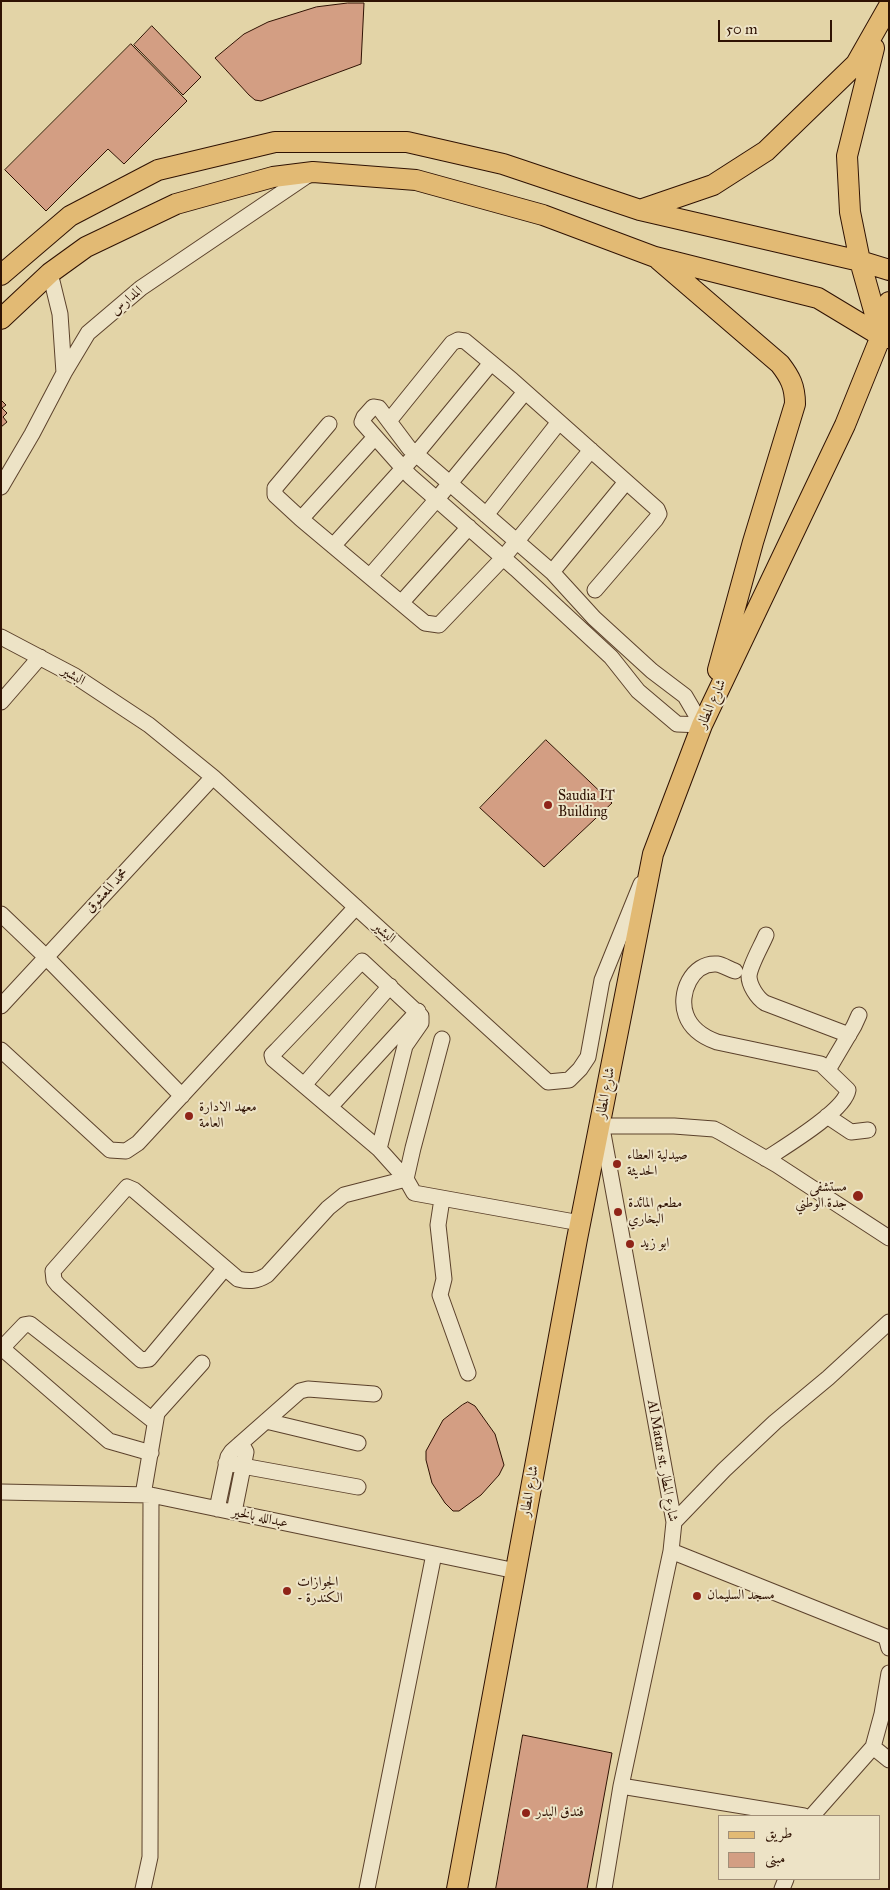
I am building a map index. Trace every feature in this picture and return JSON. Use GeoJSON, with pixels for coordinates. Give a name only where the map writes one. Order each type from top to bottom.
{"type":"FeatureCollection","features":[{"type":"Feature","properties":{"kind":"main road"},"geometry":{"type":"LineString","coordinates":[[640,210],[713,185],[766,151],[856,64],[884,8]]}},
{"type":"Feature","properties":{"kind":"main road"},"geometry":{"type":"LineString","coordinates":[[884,8],[847,156],[850,212],[860,261],[885,337]]}},
{"type":"Feature","properties":{"kind":"main road"},"geometry":{"type":"LineString","coordinates":[[1,275],[70,216],[158,170],[275,142],[407,142],[504,164],[640,210],[860,261],[889,270]]}},
{"type":"Feature","properties":{"kind":"main road"},"geometry":{"type":"LineString","coordinates":[[1,319],[50,273],[86,248],[176,204],[273,177],[313,172],[416,180],[543,215],[655,257],[818,298],[885,337]]}},
{"type":"Feature","properties":{"kind":"main road"},"geometry":{"type":"LineString","coordinates":[[655,257],[780,364],[792,379],[795,391],[795,404],[753,542],[702,725]]}},
{"type":"Feature","properties":{"kind":"main road","name":"شارع المطار"},"geometry":{"type":"LineString","coordinates":[[457,1889],[580,1223],[653,854],[702,725],[885,337],[889,302]]}},
{"type":"Feature","properties":{"kind":"street","name":"المدارس"},"geometry":{"type":"LineString","coordinates":[[1,486],[88,333],[141,288],[313,172]]}},
{"type":"Feature","properties":{"kind":"street"},"geometry":{"type":"LineString","coordinates":[[50,273],[60,314],[64,373]]}},
{"type":"Feature","properties":{"kind":"street"},"geometry":{"type":"LineString","coordinates":[[389,421],[452,343],[458,340],[466,341],[653,505],[659,514],[656,520],[595,590]]}},
{"type":"Feature","properties":{"kind":"street"},"geometry":{"type":"LineString","coordinates":[[334,546],[416,454],[491,362]]}},
{"type":"Feature","properties":{"kind":"street"},"geometry":{"type":"LineString","coordinates":[[370,576],[437,499],[525,392]]}},
{"type":"Feature","properties":{"kind":"street"},"geometry":{"type":"LineString","coordinates":[[373,407],[376,407],[389,421],[409,448],[552,572],[594,618],[652,671],[685,696],[702,725],[677,724],[638,691],[611,657],[403,468],[362,422],[373,407]]}},
{"type":"Feature","properties":{"kind":"street"},"geometry":{"type":"LineString","coordinates":[[486,514],[559,422]]}},
{"type":"Feature","properties":{"kind":"street"},"geometry":{"type":"LineString","coordinates":[[329,424],[275,488],[275,495],[425,623],[439,625],[504,558],[591,450]]}},
{"type":"Feature","properties":{"kind":"street"},"geometry":{"type":"LineString","coordinates":[[301,519],[375,437]]}},
{"type":"Feature","properties":{"kind":"street"},"geometry":{"type":"LineString","coordinates":[[552,572],[626,482]]}},
{"type":"Feature","properties":{"kind":"street"},"geometry":{"type":"LineString","coordinates":[[401,603],[469,528]]}},
{"type":"Feature","properties":{"kind":"street"},"geometry":{"type":"LineString","coordinates":[[583,631],[594,618]]}},
{"type":"Feature","properties":{"kind":"street","name":"البشير"},"geometry":{"type":"LineString","coordinates":[[1,636],[75,676],[149,725],[214,777],[548,1082],[568,1080],[580,1069],[588,1057],[602,980],[653,854]]}},
{"type":"Feature","properties":{"kind":"street"},"geometry":{"type":"LineString","coordinates":[[1,702],[40,657]]}},
{"type":"Feature","properties":{"kind":"street"},"geometry":{"type":"LineString","coordinates":[[638,691],[652,671]]}},
{"type":"Feature","properties":{"kind":"street","name":"محمد المعشوق"},"geometry":{"type":"LineString","coordinates":[[1,1006],[214,777]]}},
{"type":"Feature","properties":{"kind":"street"},"geometry":{"type":"LineString","coordinates":[[1,1050],[110,1150],[126,1151],[138,1143],[356,907]]}},
{"type":"Feature","properties":{"kind":"street"},"geometry":{"type":"LineString","coordinates":[[1,914],[46,957],[182,1096]]}},
{"type":"Feature","properties":{"kind":"street"},"geometry":{"type":"LineString","coordinates":[[766,935],[749,974],[751,984],[760,999],[765,1003],[849,1035]]}},
{"type":"Feature","properties":{"kind":"street"},"geometry":{"type":"LineString","coordinates":[[380,1149],[404,1046],[421,1023],[421,1016],[418,1011],[362,961],[272,1055],[273,1059],[380,1149],[406,1179],[414,1193],[580,1223]]}},
{"type":"Feature","properties":{"kind":"street"},"geometry":{"type":"LineString","coordinates":[[735,971],[720,965],[710,965],[699,969],[688,982],[684,1004],[685,1012],[698,1033],[716,1042],[821,1064],[847,1088],[848,1093],[827,1116],[802,1137],[766,1159]]}},
{"type":"Feature","properties":{"kind":"street"},"geometry":{"type":"LineString","coordinates":[[304,1084],[390,986]]}},
{"type":"Feature","properties":{"kind":"street"},"geometry":{"type":"LineString","coordinates":[[330,1107],[418,1011]]}},
{"type":"Feature","properties":{"kind":"street"},"geometry":{"type":"LineString","coordinates":[[828,1070],[859,1015]]}},
{"type":"Feature","properties":{"kind":"street"},"geometry":{"type":"LineString","coordinates":[[406,1179],[442,1039]]}},
{"type":"Feature","properties":{"kind":"street"},"geometry":{"type":"LineString","coordinates":[[827,1116],[851,1132],[868,1130]]}},
{"type":"Feature","properties":{"kind":"street"},"geometry":{"type":"LineString","coordinates":[[601,1124],[714,1129],[766,1159],[889,1238]]}},
{"type":"Feature","properties":{"kind":"street","name":"Al Matar st. شارع المطار"},"geometry":{"type":"LineString","coordinates":[[601,1124],[674,1522],[671,1551],[621,1786],[604,1889]]}},
{"type":"Feature","properties":{"kind":"street"},"geometry":{"type":"LineString","coordinates":[[225,1268],[149,1359],[141,1360],[58,1285],[54,1280],[53,1271],[127,1187],[134,1190],[238,1279],[247,1281],[261,1279],[267,1275],[328,1208],[344,1195],[406,1179]]}},
{"type":"Feature","properties":{"kind":"street"},"geometry":{"type":"LineString","coordinates":[[442,1199],[438,1225],[444,1279],[440,1295],[468,1373]]}},
{"type":"Feature","properties":{"kind":"street"},"geometry":{"type":"LineString","coordinates":[[674,1522],[724,1470],[775,1422],[828,1378],[889,1322]]}},
{"type":"Feature","properties":{"kind":"street"},"geometry":{"type":"LineString","coordinates":[[151,1453],[108,1441],[4,1350],[4,1346],[24,1325],[30,1324],[155,1422]]}},
{"type":"Feature","properties":{"kind":"street"},"geometry":{"type":"LineString","coordinates":[[143,1889],[150,1857],[147,1495],[151,1453],[157,1413],[202,1363]]}},
{"type":"Feature","properties":{"kind":"street"},"geometry":{"type":"LineString","coordinates":[[217,1509],[226,1463],[232,1451],[296,1394],[304,1390],[374,1394]]}},
{"type":"Feature","properties":{"kind":"street"},"geometry":{"type":"LineString","coordinates":[[266,1421],[358,1442]]}},
{"type":"Feature","properties":{"kind":"street"},"geometry":{"type":"LineString","coordinates":[[234,1512],[246,1452],[241,1442]]}},
{"type":"Feature","properties":{"kind":"street"},"geometry":{"type":"LineString","coordinates":[[226,1463],[358,1487]]}},
{"type":"Feature","properties":{"kind":"street","name":"عبدالله بالخير"},"geometry":{"type":"LineString","coordinates":[[1,1492],[147,1495],[516,1571]]}},
{"type":"Feature","properties":{"kind":"street"},"geometry":{"type":"LineString","coordinates":[[671,1551],[886,1637],[889,1648]]}},
{"type":"Feature","properties":{"kind":"street"},"geometry":{"type":"LineString","coordinates":[[367,1889],[434,1554]]}},
{"type":"Feature","properties":{"kind":"street"},"geometry":{"type":"LineString","coordinates":[[813,1815],[873,1747],[882,1714],[889,1673]]}},
{"type":"Feature","properties":{"kind":"street"},"geometry":{"type":"LineString","coordinates":[[873,1747],[889,1760]]}},
{"type":"Feature","properties":{"kind":"street"},"geometry":{"type":"LineString","coordinates":[[621,1786],[798,1815]]}},
{"type":"Feature","properties":{"kind":"building"},"geometry":{"type":"Polygon","coordinates":[[[364,3],[361,64],[261,101],[255,100],[249,95],[215,58],[244,34],[268,22],[316,7],[364,3]]]}},
{"type":"Feature","properties":{"kind":"building"},"geometry":{"type":"Polygon","coordinates":[[[152,26],[201,77],[183,95],[134,45],[152,26]]]}},
{"type":"Feature","properties":{"kind":"building"},"geometry":{"type":"Polygon","coordinates":[[[131,44],[187,101],[124,164],[108,149],[46,211],[5,170],[131,44]]]}},
{"type":"Feature","properties":{"kind":"building"},"geometry":{"type":"Polygon","coordinates":[[[1,400],[6,405],[2,408],[7,413],[3,417],[7,422],[1,427],[1,400]]]}},
{"type":"Feature","properties":{"kind":"building"},"geometry":{"type":"Polygon","coordinates":[[[546,740],[612,803],[544,867],[480,808],[546,740]]]}},
{"type":"Feature","properties":{"kind":"building"},"geometry":{"type":"Polygon","coordinates":[[[468,1402],[475,1406],[495,1434],[504,1465],[499,1475],[481,1495],[459,1511],[453,1511],[445,1503],[432,1483],[426,1460],[426,1451],[443,1420],[468,1402]]]}},
{"type":"Feature","properties":{"kind":"building"},"geometry":{"type":"Polygon","coordinates":[[[523,1735],[612,1753],[587,1889],[496,1889],[523,1735]]]}},
{"type":"Feature","properties":{"kind":"place","name":"Saudia IT Building"},"geometry":{"type":"Point","coordinates":[548,805]}},
{"type":"Feature","properties":{"kind":"place","name":"معهد الادارة العامة"},"geometry":{"type":"Point","coordinates":[189,1116]}},
{"type":"Feature","properties":{"kind":"place","name":"صيدلية العطاء الحديثة"},"geometry":{"type":"Point","coordinates":[617,1164]}},
{"type":"Feature","properties":{"kind":"place","name":"مستشفى جدة الوطني"},"geometry":{"type":"Point","coordinates":[858,1196]}},
{"type":"Feature","properties":{"kind":"place","name":"مطعم المائدة البخاري"},"geometry":{"type":"Point","coordinates":[618,1212]}},
{"type":"Feature","properties":{"kind":"place","name":"ابو زيد"},"geometry":{"type":"Point","coordinates":[630,1244]}},
{"type":"Feature","properties":{"kind":"place","name":"الجوازات - الكندرة"},"geometry":{"type":"Point","coordinates":[287,1591]}},
{"type":"Feature","properties":{"kind":"place","name":"مسجد السليمان"},"geometry":{"type":"Point","coordinates":[697,1596]}},
{"type":"Feature","properties":{"kind":"place","name":"فندق البدر"},"geometry":{"type":"Point","coordinates":[526,1813]}}]}
